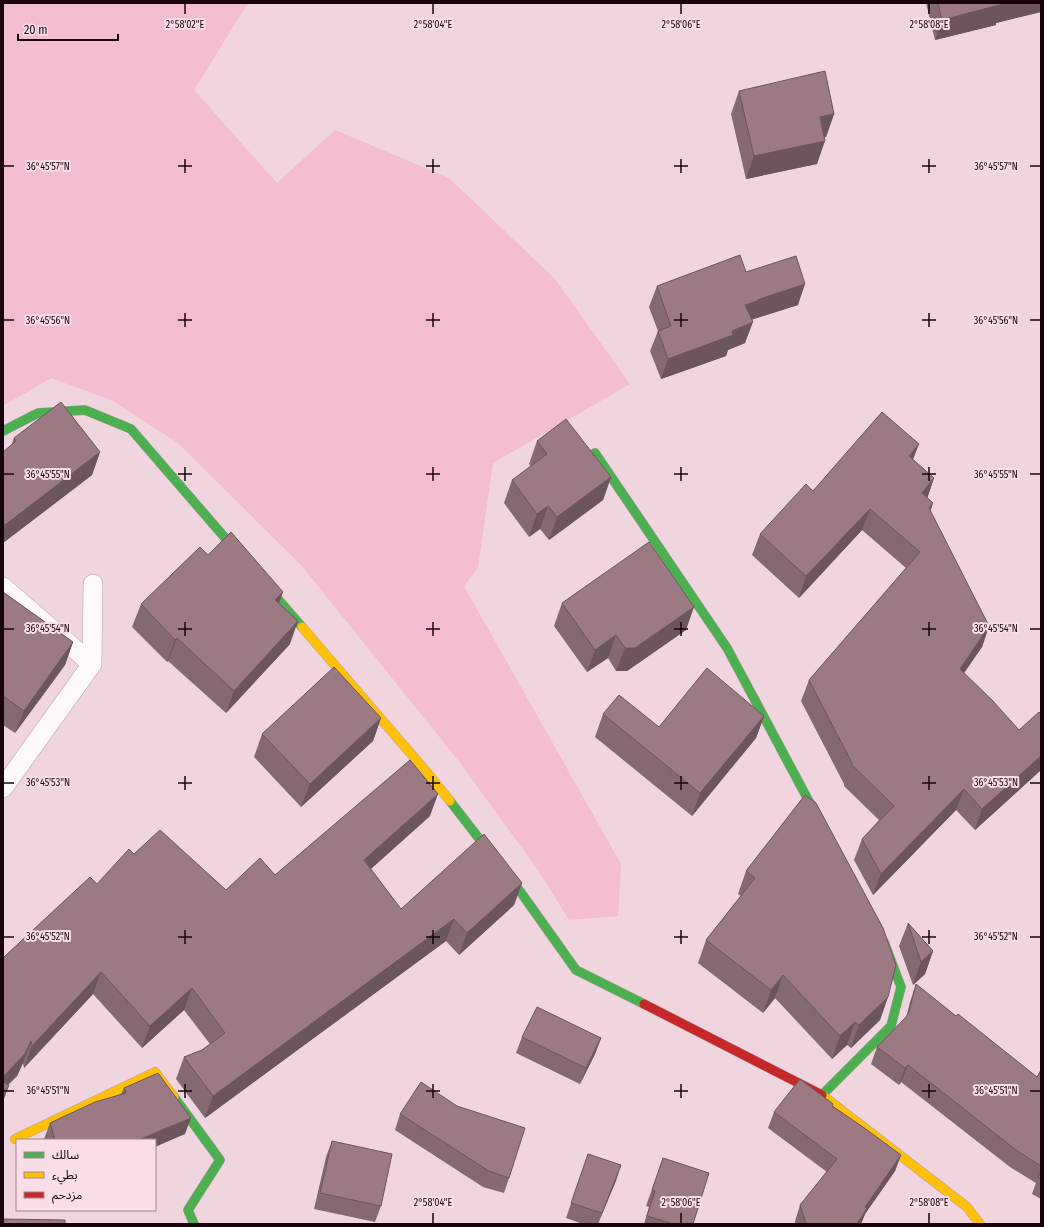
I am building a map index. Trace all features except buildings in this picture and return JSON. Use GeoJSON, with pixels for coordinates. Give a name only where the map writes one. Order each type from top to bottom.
{"type":"FeatureCollection","features":[{"type":"Feature","properties":{"kind":"street"},"geometry":{"type":"LineString","coordinates":[[3,432],[38,413],[85,410],[131,429],[430,776],[522,894],[576,970],[822,1095],[967,1207],[980,1224]]}},
{"type":"Feature","properties":{"kind":"street"},"geometry":{"type":"LineString","coordinates":[[595,453],[727,648],[823,828]]}},
{"type":"Feature","properties":{"kind":"street"},"geometry":{"type":"LineString","coordinates":[[822,1095],[891,1026],[901,987],[886,946],[879,932]]}},
{"type":"Feature","properties":{"kind":"street"},"geometry":{"type":"LineString","coordinates":[[15,1139],[154,1072],[220,1160],[188,1210],[194,1224]]}},
{"type":"Feature","properties":{"kind":"lane"},"geometry":{"type":"LineString","coordinates":[[3,788],[92,664],[93,584]]}},
{"type":"Feature","properties":{"kind":"lane"},"geometry":{"type":"LineString","coordinates":[[3,588],[92,664]]}},
{"type":"Feature","properties":{"kind":"shaded area"},"geometry":{"type":"Polygon","coordinates":[[[3,3],[248,3],[194,90],[277,183],[335,130],[449,178],[555,279],[630,384],[493,463],[478,568],[464,586],[621,864],[618,916],[569,920],[538,870],[458,760],[301,565],[178,443],[113,401],[51,378],[3,406],[3,3]]]}},
{"type":"Feature","properties":{"kind":"traffic: fast"},"geometry":{"type":"LineString","coordinates":[[3,431],[38,413],[85,410],[131,429],[302,627]]}},
{"type":"Feature","properties":{"kind":"traffic: fast"},"geometry":{"type":"LineString","coordinates":[[595,453],[727,648],[820,822]]}},
{"type":"Feature","properties":{"kind":"traffic: fast"},"geometry":{"type":"LineString","coordinates":[[450,801],[522,894],[576,970],[644,1004]]}},
{"type":"Feature","properties":{"kind":"traffic: fast"},"geometry":{"type":"LineString","coordinates":[[822,1095],[891,1026],[901,987],[884,942]]}},
{"type":"Feature","properties":{"kind":"traffic: fast"},"geometry":{"type":"LineString","coordinates":[[174,1097],[220,1160],[188,1210],[194,1224]]}},
{"type":"Feature","properties":{"kind":"traffic: slow"},"geometry":{"type":"LineString","coordinates":[[302,627],[450,801]]}},
{"type":"Feature","properties":{"kind":"traffic: slow"},"geometry":{"type":"LineString","coordinates":[[15,1139],[155,1072],[174,1097]]}},
{"type":"Feature","properties":{"kind":"traffic: slow"},"geometry":{"type":"LineString","coordinates":[[822,1095],[967,1207],[980,1224]]}},
{"type":"Feature","properties":{"kind":"traffic: jam"},"geometry":{"type":"LineString","coordinates":[[644,1004],[822,1095]]}}]}
